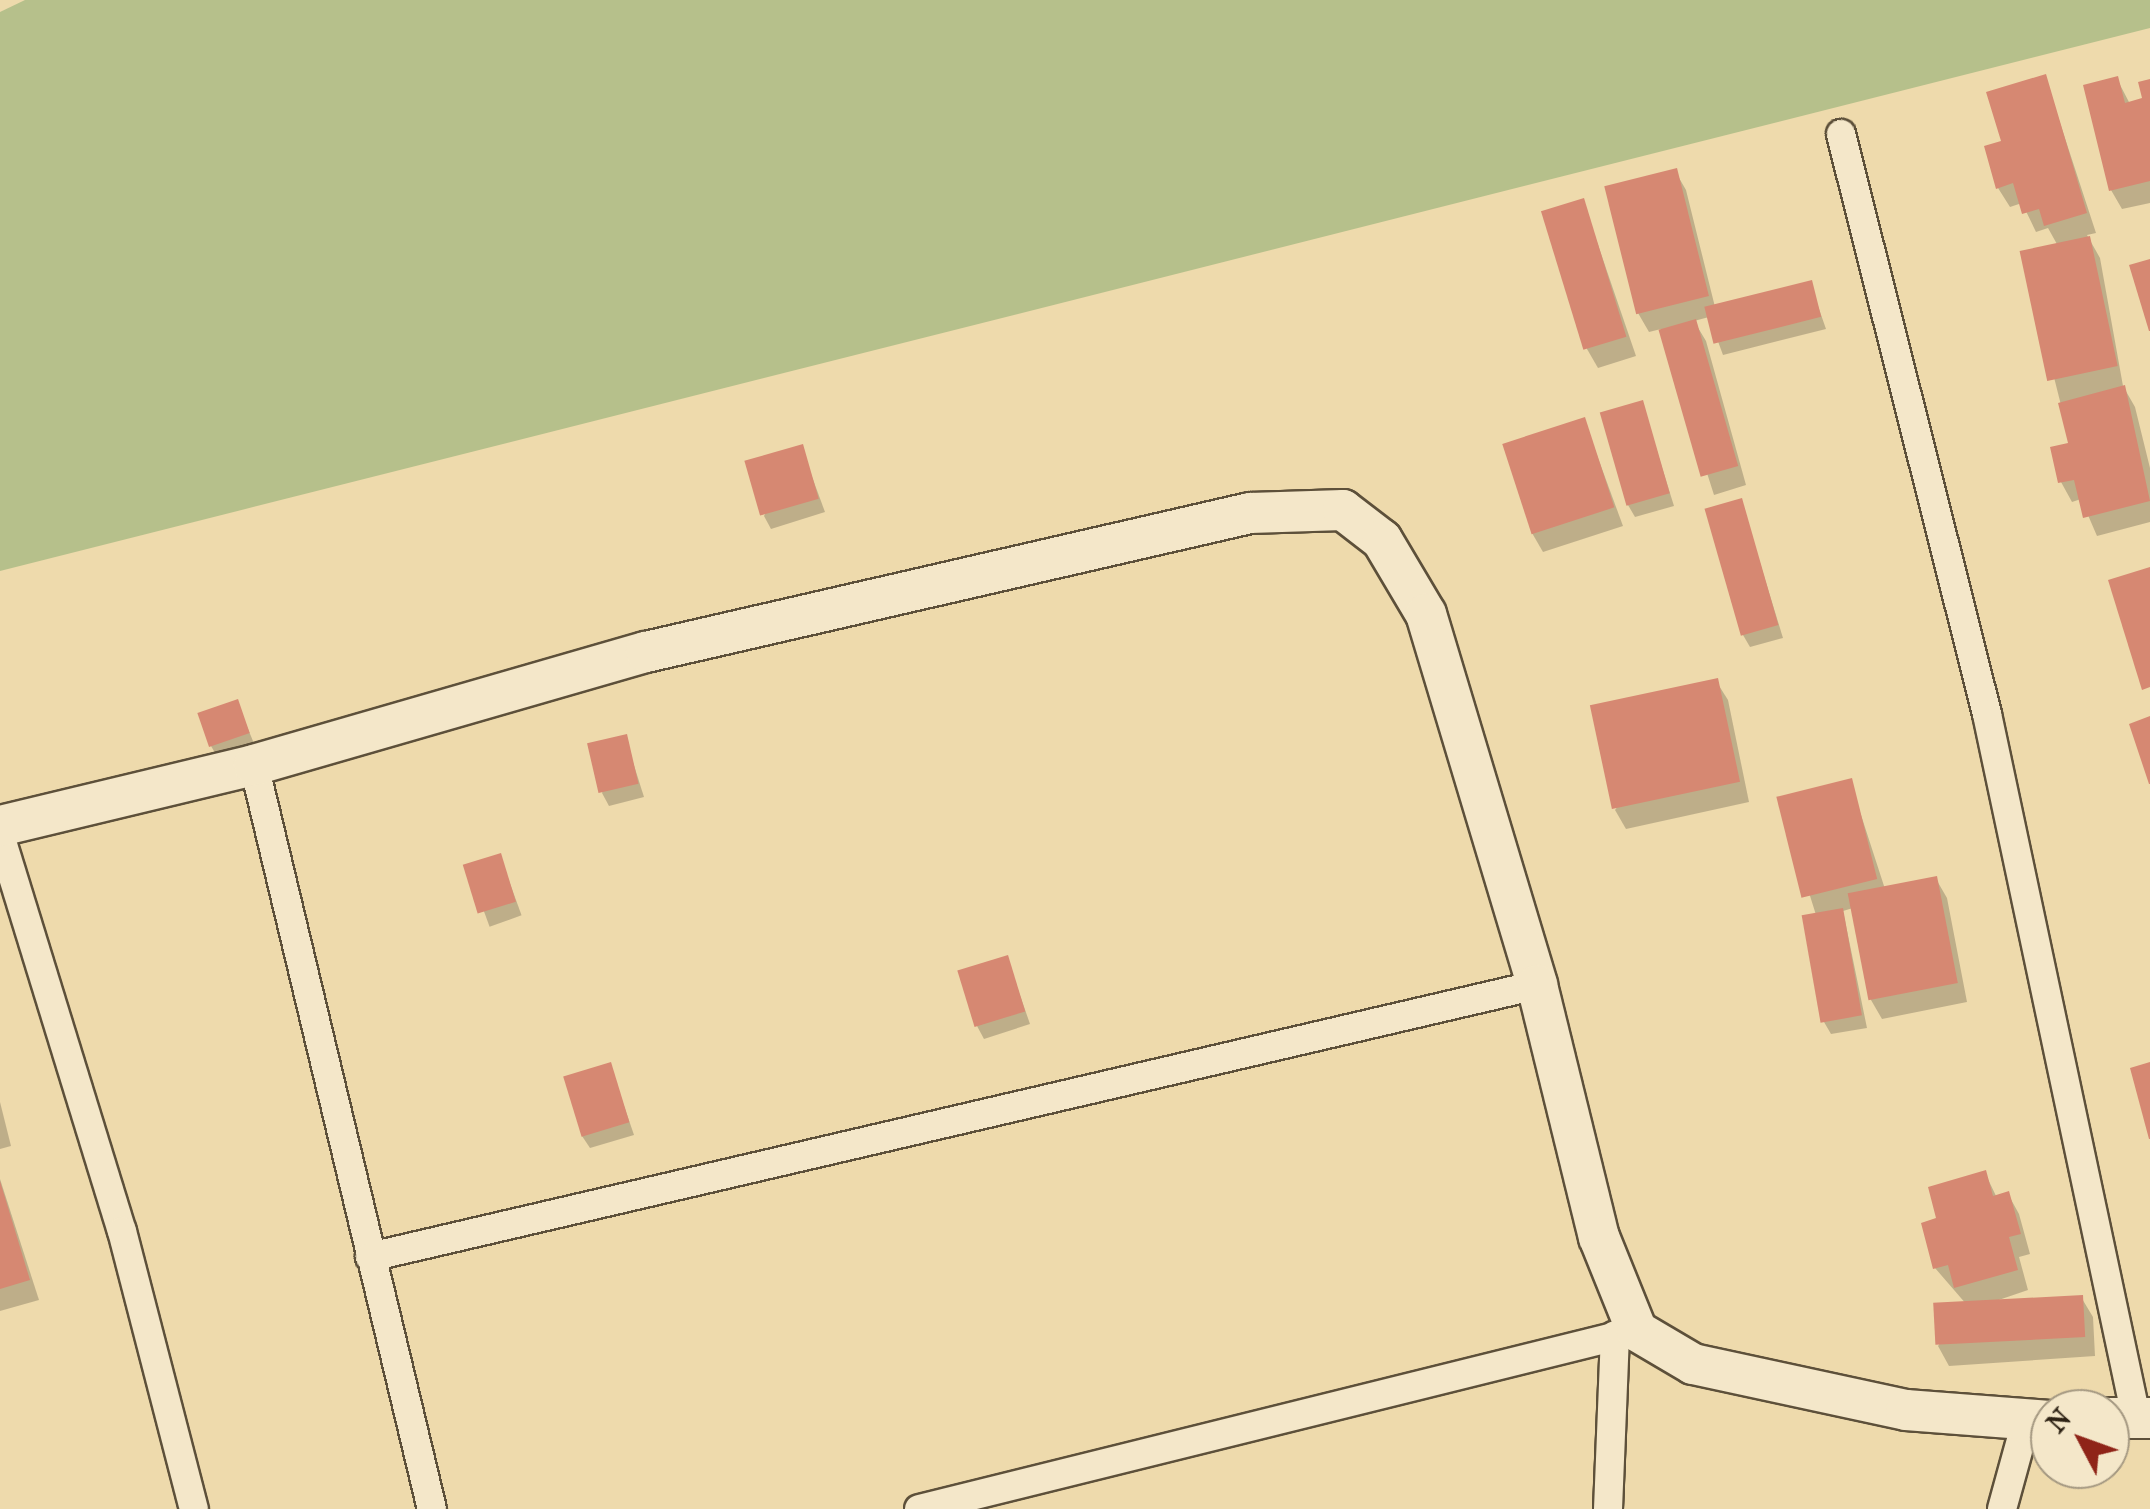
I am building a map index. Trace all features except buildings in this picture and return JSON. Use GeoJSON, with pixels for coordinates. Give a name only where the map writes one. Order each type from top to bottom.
{"type":"FeatureCollection","features":[{"type":"Feature","properties":{"kind":"street"},"geometry":{"type":"LineString","coordinates":[[1840,134],[1987,714],[2132,1417]]}},
{"type":"Feature","properties":{"kind":"street"},"geometry":{"type":"LineString","coordinates":[[0,826],[254,765],[646,652],[1250,513],[1342,510],[1382,540],[1426,614],[1537,985],[1626,1333],[1608,1509]]}},
{"type":"Feature","properties":{"kind":"street"},"geometry":{"type":"LineString","coordinates":[[254,765],[432,1509]]}},
{"type":"Feature","properties":{"kind":"street"},"geometry":{"type":"LineString","coordinates":[[0,835],[122,1231],[194,1509]]}},
{"type":"Feature","properties":{"kind":"street"},"geometry":{"type":"LineString","coordinates":[[370,1257],[1537,985]]}},
{"type":"Feature","properties":{"kind":"street"},"geometry":{"type":"LineString","coordinates":[[919,1509],[1626,1333],[1694,1364],[1906,1410],[2030,1420]]}},
{"type":"Feature","properties":{"kind":"street"},"geometry":{"type":"LineString","coordinates":[[2002,1509],[2030,1441]]}},
{"type":"Feature","properties":{"kind":"green space"},"geometry":{"type":"Polygon","coordinates":[[[25,0],[2150,0],[2150,28],[0,571],[0,12],[25,0]]]}}]}
